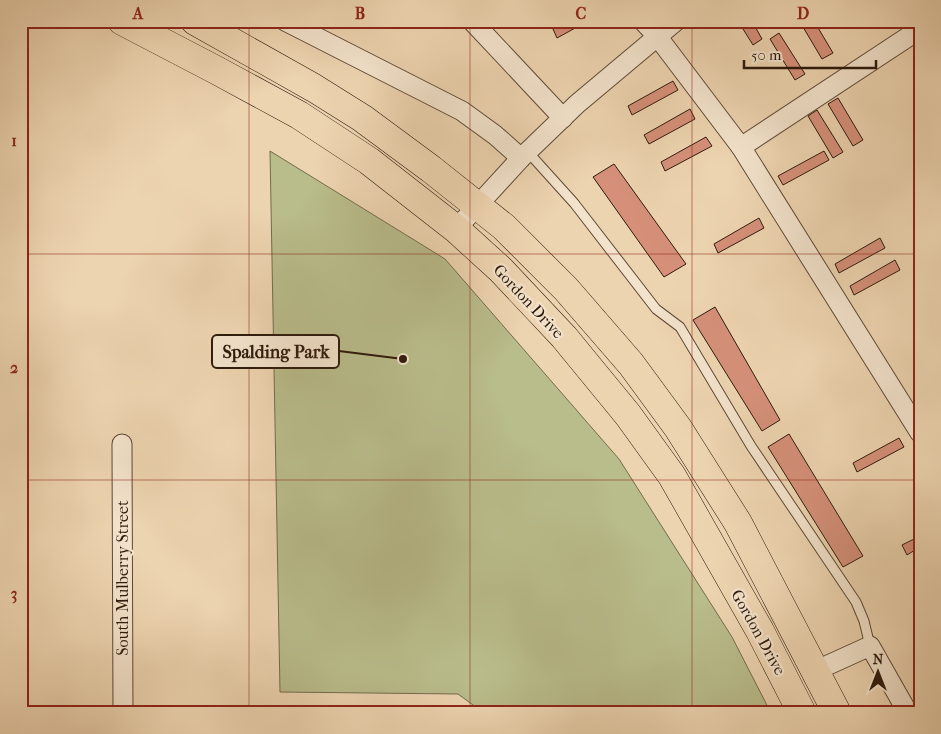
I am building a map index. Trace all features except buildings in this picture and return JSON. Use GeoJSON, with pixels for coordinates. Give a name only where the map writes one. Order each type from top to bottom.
{"type":"FeatureCollection","features":[{"type":"Feature","properties":{"kind":"main road","name":"Gordon Drive"},"geometry":{"type":"LineString","coordinates":[[122,21],[299,116],[369,161],[456,228],[501,270],[564,337],[628,415],[672,476],[760,631],[802,713]]}},
{"type":"Feature","properties":{"kind":"main road","name":"Gordon Drive"},"geometry":{"type":"LineString","coordinates":[[195,21],[314,88],[362,118],[431,169],[504,227],[566,289],[631,364],[672,420],[738,523],[837,713]]}},
{"type":"Feature","properties":{"kind":"street"},"geometry":{"type":"LineString","coordinates":[[286,21],[462,111],[524,155]]}},
{"type":"Feature","properties":{"kind":"street"},"geometry":{"type":"LineString","coordinates":[[472,21],[563,118]]}},
{"type":"Feature","properties":{"kind":"street"},"geometry":{"type":"LineString","coordinates":[[643,21],[657,36],[741,147],[920,433]]}},
{"type":"Feature","properties":{"kind":"street"},"geometry":{"type":"LineString","coordinates":[[456,228],[524,155],[577,104],[676,21]]}},
{"type":"Feature","properties":{"kind":"street"},"geometry":{"type":"LineString","coordinates":[[741,147],[920,29]]}},
{"type":"Feature","properties":{"kind":"street","name":"South Mulberry Street"},"geometry":{"type":"LineString","coordinates":[[122,444],[123,713]]}},
{"type":"Feature","properties":{"kind":"street"},"geometry":{"type":"LineString","coordinates":[[815,671],[870,646],[908,713]]}},
{"type":"Feature","properties":{"kind":"lane"},"geometry":{"type":"LineString","coordinates":[[524,155],[574,203],[656,309],[680,327],[751,446],[856,602],[864,621],[870,646]]}},
{"type":"Feature","properties":{"kind":"green space"},"geometry":{"type":"Polygon","coordinates":[[[270,151],[445,259],[619,459],[732,637],[771,713],[484,713],[458,694],[280,692],[270,151]]]}},
{"type":"Feature","properties":{"kind":"place","name":"Spalding Park"},"geometry":{"type":"Point","coordinates":[403,359]}}]}
